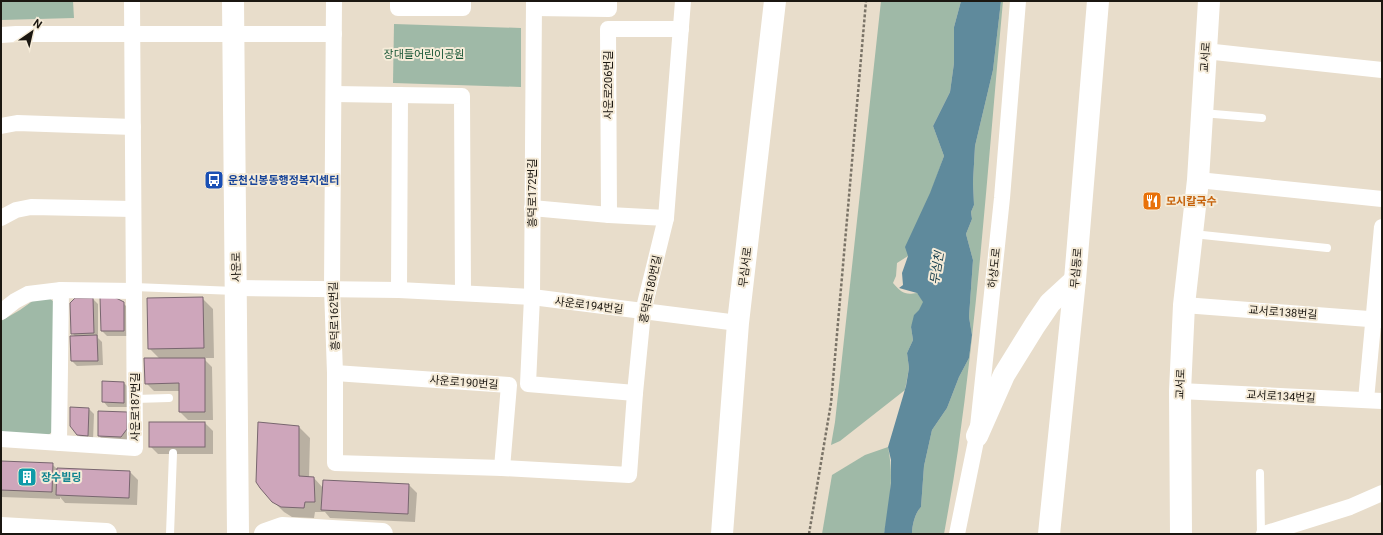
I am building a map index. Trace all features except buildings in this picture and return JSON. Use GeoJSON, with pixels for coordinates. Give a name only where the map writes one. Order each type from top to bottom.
{"type":"FeatureCollection","features":[{"type":"Feature","properties":{"kind":"street","name":"사운로187번길"},"geometry":{"type":"LineString","coordinates":[[1,439],[135,448],[132,1]]}},
{"type":"Feature","properties":{"kind":"street","name":"사운로"},"geometry":{"type":"LineString","coordinates":[[233,1],[232,34],[237,290],[238,534]]}},
{"type":"Feature","properties":{"kind":"street","name":"흥덕로162번길"},"geometry":{"type":"LineString","coordinates":[[334,1],[332,289],[335,373],[335,463],[502,468]]}},
{"type":"Feature","properties":{"kind":"street"},"geometry":{"type":"LineString","coordinates":[[398,1],[398,8],[463,8],[463,1]]}},
{"type":"Feature","properties":{"kind":"street"},"geometry":{"type":"LineString","coordinates":[[534,4],[608,9],[608,1]]}},
{"type":"Feature","properties":{"kind":"street","name":"흥덕로180번길"},"geometry":{"type":"LineString","coordinates":[[502,468],[628,475],[643,312],[666,218],[683,1]]}},
{"type":"Feature","properties":{"kind":"street","name":"무심서로"},"geometry":{"type":"LineString","coordinates":[[722,534],[738,324],[775,1]]}},
{"type":"Feature","properties":{"kind":"street","name":"하상도로"},"geometry":{"type":"LineString","coordinates":[[957,534],[977,436],[1002,198],[1018,1]]}},
{"type":"Feature","properties":{"kind":"street","name":"무심동로"},"geometry":{"type":"LineString","coordinates":[[1049,534],[1075,280],[1098,1]]}},
{"type":"Feature","properties":{"kind":"street","name":"교서로"},"geometry":{"type":"LineString","coordinates":[[1181,534],[1180,391],[1184,305],[1198,180],[1209,1]]}},
{"type":"Feature","properties":{"kind":"street","name":"흥덕로172번길"},"geometry":{"type":"LineString","coordinates":[[534,4],[532,298],[528,384],[635,394]]}},
{"type":"Feature","properties":{"kind":"street","name":"사운로206번길"},"geometry":{"type":"LineString","coordinates":[[609,215],[608,28],[681,29]]}},
{"type":"Feature","properties":{"kind":"street"},"geometry":{"type":"LineString","coordinates":[[1,35],[334,34]]}},
{"type":"Feature","properties":{"kind":"street"},"geometry":{"type":"LineString","coordinates":[[1205,51],[1382,70]]}},
{"type":"Feature","properties":{"kind":"street"},"geometry":{"type":"LineString","coordinates":[[334,94],[462,96],[463,293]]}},
{"type":"Feature","properties":{"kind":"street"},"geometry":{"type":"LineString","coordinates":[[399,290],[400,95]]}},
{"type":"Feature","properties":{"kind":"street"},"geometry":{"type":"LineString","coordinates":[[1,126],[17,124],[132,127]]}},
{"type":"Feature","properties":{"kind":"street"},"geometry":{"type":"LineString","coordinates":[[1198,180],[1382,199]]}},
{"type":"Feature","properties":{"kind":"street"},"geometry":{"type":"LineString","coordinates":[[1,218],[16,210],[31,207],[133,208]]}},
{"type":"Feature","properties":{"kind":"street"},"geometry":{"type":"LineString","coordinates":[[532,208],[609,215],[666,218]]}},
{"type":"Feature","properties":{"kind":"street"},"geometry":{"type":"LineString","coordinates":[[1366,400],[1378,319],[1382,227]]}},
{"type":"Feature","properties":{"kind":"street"},"geometry":{"type":"LineString","coordinates":[[977,436],[1004,375],[1035,325],[1050,303],[1075,280]]}},
{"type":"Feature","properties":{"kind":"street"},"geometry":{"type":"LineString","coordinates":[[1,312],[28,294],[61,290],[134,289]]}},
{"type":"Feature","properties":{"kind":"street","name":"사운로194번길"},"geometry":{"type":"LineString","coordinates":[[237,290],[332,289],[463,293],[532,298],[738,324]]}},
{"type":"Feature","properties":{"kind":"street"},"geometry":{"type":"LineString","coordinates":[[60,443],[61,290]]}},
{"type":"Feature","properties":{"kind":"street","name":"교서로138번길"},"geometry":{"type":"LineString","coordinates":[[1184,305],[1378,319]]}},
{"type":"Feature","properties":{"kind":"street","name":"사운로190번길"},"geometry":{"type":"LineString","coordinates":[[335,373],[510,385],[502,468]]}},
{"type":"Feature","properties":{"kind":"street","name":"교서로134번길"},"geometry":{"type":"LineString","coordinates":[[1180,391],[1382,401]]}},
{"type":"Feature","properties":{"kind":"street"},"geometry":{"type":"LineString","coordinates":[[1264,534],[1350,507],[1382,493]]}},
{"type":"Feature","properties":{"kind":"street"},"geometry":{"type":"LineString","coordinates":[[1,528],[104,534]]}},
{"type":"Feature","properties":{"kind":"street"},"geometry":{"type":"LineString","coordinates":[[265,534],[282,528],[382,534]]}},
{"type":"Feature","properties":{"kind":"lane"},"geometry":{"type":"LineString","coordinates":[[1201,113],[1262,118]]}},
{"type":"Feature","properties":{"kind":"lane"},"geometry":{"type":"LineString","coordinates":[[1192,234],[1327,248]]}},
{"type":"Feature","properties":{"kind":"lane"},"geometry":{"type":"LineString","coordinates":[[134,289],[237,290]]}},
{"type":"Feature","properties":{"kind":"lane"},"geometry":{"type":"LineString","coordinates":[[135,398],[169,398]]}},
{"type":"Feature","properties":{"kind":"lane"},"geometry":{"type":"LineString","coordinates":[[170,534],[173,453]]}},
{"type":"Feature","properties":{"kind":"lane"},"geometry":{"type":"LineString","coordinates":[[1260,473],[1261,534]]}},
{"type":"Feature","properties":{"kind":"path"},"geometry":{"type":"LineString","coordinates":[[809,534],[831,403],[866,1]]}},
{"type":"Feature","properties":{"kind":"green space"},"geometry":{"type":"Polygon","coordinates":[[[1,1],[73,1],[74,18],[1,20],[1,1]]]}},
{"type":"Feature","properties":{"kind":"green space"},"geometry":{"type":"Polygon","coordinates":[[[881,1],[961,1],[954,27],[954,63],[950,92],[933,126],[944,156],[908,256],[897,263],[896,276],[893,283],[904,292],[909,294],[917,293],[924,302],[911,327],[913,340],[907,353],[909,368],[905,390],[840,441],[831,445],[835,422],[881,1]]]}},
{"type":"Feature","properties":{"kind":"green space"},"geometry":{"type":"Polygon","coordinates":[[[1001,1],[1003,1],[978,282],[972,338],[958,450],[953,482],[944,534],[912,534],[914,519],[921,507],[924,466],[932,430],[947,408],[959,377],[969,358],[972,335],[969,317],[973,260],[966,234],[972,219],[971,212],[974,205],[973,182],[975,146],[993,70],[1001,1]]]}},
{"type":"Feature","properties":{"kind":"green space","name":"장대들어린이공원"},"geometry":{"type":"Polygon","coordinates":[[[394,24],[521,28],[521,87],[393,83],[394,24]]]}},
{"type":"Feature","properties":{"kind":"green space"},"geometry":{"type":"Polygon","coordinates":[[[49,298],[58,305],[57,428],[47,436],[1,433],[1,321],[34,300],[49,298]]]}},
{"type":"Feature","properties":{"kind":"green space"},"geometry":{"type":"Polygon","coordinates":[[[888,447],[891,479],[888,513],[884,534],[822,534],[832,475],[865,455],[888,447]]]}},
{"type":"Feature","properties":{"kind":"water","name":"무심천"},"geometry":{"type":"Polygon","coordinates":[[[961,1],[1001,1],[993,70],[975,146],[973,182],[974,205],[971,212],[972,219],[966,234],[973,260],[969,317],[972,335],[969,358],[959,377],[947,408],[932,430],[924,466],[921,507],[914,519],[912,534],[884,534],[891,483],[891,460],[888,447],[906,386],[909,368],[907,353],[913,340],[911,327],[914,315],[919,310],[923,302],[917,293],[899,288],[903,285],[902,273],[908,256],[905,247],[930,193],[944,156],[933,126],[950,92],[954,63],[954,27],[961,1]]]}},
{"type":"Feature","properties":{"kind":"place","name":"운천신봉동행정복지센터"},"geometry":{"type":"Point","coordinates":[214,180]}},
{"type":"Feature","properties":{"kind":"place","name":"모시칼국수"},"geometry":{"type":"Point","coordinates":[1152,201]}},
{"type":"Feature","properties":{"kind":"place","name":"장수빌딩"},"geometry":{"type":"Point","coordinates":[27,477]}}]}
